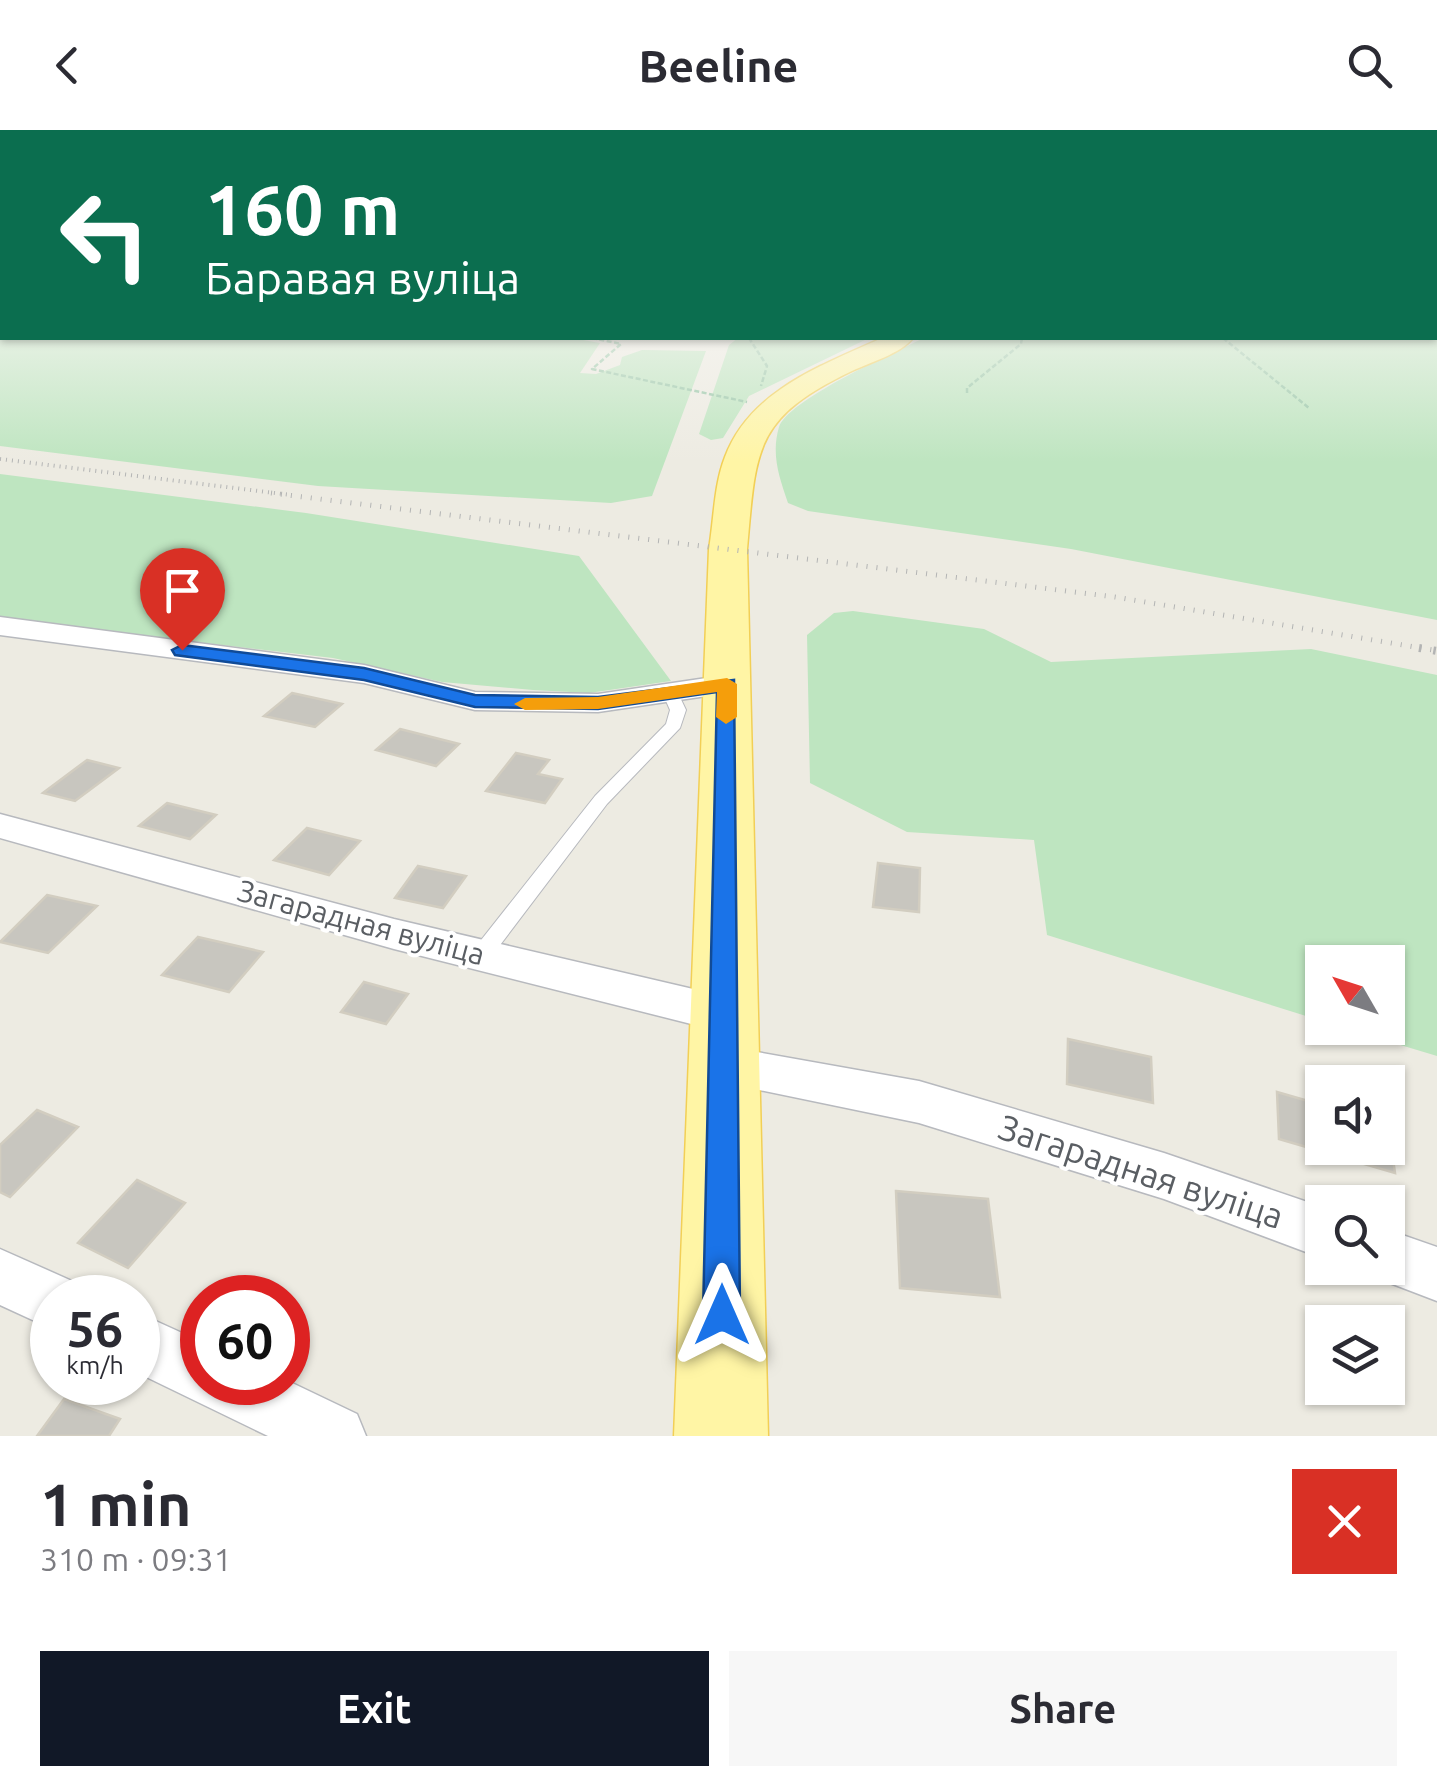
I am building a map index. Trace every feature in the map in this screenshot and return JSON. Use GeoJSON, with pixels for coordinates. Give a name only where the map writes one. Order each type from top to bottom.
{"type":"FeatureCollection","features":[{"type":"Feature","properties":{"kind":"main road"},"geometry":{"type":"LineString","coordinates":[[721,1436],[728,549],[741,457],[765,406],[897,340]]}},
{"type":"Feature","properties":{"kind":"street"},"geometry":{"type":"LineString","coordinates":[[0,626],[364,674],[475,701],[598,703],[727,684]]}},
{"type":"Feature","properties":{"kind":"street","name":"Загарадная вуліца"},"geometry":{"type":"LineString","coordinates":[[0,826],[481,955],[723,1040],[1164,1176],[1305,1227]]}},
{"type":"Feature","properties":{"kind":"street"},"geometry":{"type":"LineString","coordinates":[[1405,1262],[1437,1274]]}},
{"type":"Feature","properties":{"kind":"street"},"geometry":{"type":"LineString","coordinates":[[0,1276],[30,1290]]}},
{"type":"Feature","properties":{"kind":"street"},"geometry":{"type":"LineString","coordinates":[[270,1405],[334,1436]]}},
{"type":"Feature","properties":{"kind":"lane"},"geometry":{"type":"LineString","coordinates":[[481,955],[601,800],[674,724],[678,710],[672,694]]}},
{"type":"Feature","properties":{"kind":"path"},"geometry":{"type":"LineString","coordinates":[[601,340],[620,344],[592,369],[765,406],[767,366],[749,340]]}},
{"type":"Feature","properties":{"kind":"path"},"geometry":{"type":"LineString","coordinates":[[967,393],[967,388],[1022,340]]}},
{"type":"Feature","properties":{"kind":"path"},"geometry":{"type":"LineString","coordinates":[[1225,340],[1309,408]]}},
{"type":"Feature","properties":{"kind":"green space"},"geometry":{"type":"Polygon","coordinates":[[[0,340],[583,340],[600,343],[580,373],[596,374],[620,365],[622,357],[642,350],[706,351],[652,496],[611,503],[318,486],[0,446],[0,340]]]}},
{"type":"Feature","properties":{"kind":"green space"},"geometry":{"type":"Polygon","coordinates":[[[735,340],[865,340],[749,396],[723,438],[711,440],[699,434],[729,345],[735,340]]]}},
{"type":"Feature","properties":{"kind":"green space"},"geometry":{"type":"Polygon","coordinates":[[[920,340],[1437,340],[1437,620],[1071,549],[808,511],[788,503],[776,456],[779,427],[801,404],[920,340]]]}},
{"type":"Feature","properties":{"kind":"green space"},"geometry":{"type":"Polygon","coordinates":[[[0,474],[306,513],[579,556],[671,681],[589,693],[442,682],[333,658],[0,619],[0,474]]]}},
{"type":"Feature","properties":{"kind":"green space"},"geometry":{"type":"Polygon","coordinates":[[[853,611],[984,629],[1051,662],[1311,649],[1437,675],[1437,1056],[1400,1045],[1405,1045],[1405,945],[1305,945],[1305,1016],[1047,935],[1034,840],[907,832],[810,783],[807,635],[834,613],[853,611]]]}},
{"type":"Feature","properties":{"kind":"building"},"geometry":{"type":"Polygon","coordinates":[[[292,693],[342,704],[315,727],[264,716],[292,693]]]}},
{"type":"Feature","properties":{"kind":"building"},"geometry":{"type":"Polygon","coordinates":[[[400,729],[459,744],[436,766],[376,750],[400,729]]]}},
{"type":"Feature","properties":{"kind":"building"},"geometry":{"type":"Polygon","coordinates":[[[516,753],[549,760],[538,774],[562,779],[545,803],[486,791],[516,753]]]}},
{"type":"Feature","properties":{"kind":"building"},"geometry":{"type":"Polygon","coordinates":[[[87,760],[119,768],[75,801],[43,793],[87,760]]]}},
{"type":"Feature","properties":{"kind":"building"},"geometry":{"type":"Polygon","coordinates":[[[167,803],[216,815],[190,839],[139,826],[167,803]]]}},
{"type":"Feature","properties":{"kind":"building"},"geometry":{"type":"Polygon","coordinates":[[[307,828],[360,841],[329,875],[274,860],[307,828]]]}},
{"type":"Feature","properties":{"kind":"building"},"geometry":{"type":"Polygon","coordinates":[[[878,863],[920,868],[919,912],[873,907],[878,863]]]}},
{"type":"Feature","properties":{"kind":"building"},"geometry":{"type":"Polygon","coordinates":[[[418,866],[466,876],[443,908],[395,898],[418,866]]]}},
{"type":"Feature","properties":{"kind":"building"},"geometry":{"type":"Polygon","coordinates":[[[47,895],[97,906],[48,953],[0,942],[47,895]]]}},
{"type":"Feature","properties":{"kind":"building"},"geometry":{"type":"Polygon","coordinates":[[[198,937],[263,952],[229,992],[162,975],[198,937]]]}},
{"type":"Feature","properties":{"kind":"building"},"geometry":{"type":"Polygon","coordinates":[[[364,982],[408,994],[386,1024],[341,1012],[364,982]]]}},
{"type":"Feature","properties":{"kind":"building"},"geometry":{"type":"Polygon","coordinates":[[[1068,1039],[1151,1057],[1153,1103],[1067,1084],[1068,1039]]]}},
{"type":"Feature","properties":{"kind":"building"},"geometry":{"type":"Polygon","coordinates":[[[1277,1092],[1305,1100],[1305,1147],[1279,1139],[1277,1092]]]}},
{"type":"Feature","properties":{"kind":"building"},"geometry":{"type":"Polygon","coordinates":[[[37,1110],[78,1127],[10,1197],[0,1192],[0,1145],[37,1110]]]}},
{"type":"Feature","properties":{"kind":"building"},"geometry":{"type":"Polygon","coordinates":[[[1368,1165],[1394,1165],[1395,1173],[1368,1165]]]}},
{"type":"Feature","properties":{"kind":"building"},"geometry":{"type":"Polygon","coordinates":[[[137,1180],[185,1203],[128,1268],[78,1243],[137,1180]]]}},
{"type":"Feature","properties":{"kind":"building"},"geometry":{"type":"Polygon","coordinates":[[[896,1191],[988,1199],[1000,1297],[900,1288],[896,1191]]]}},
{"type":"Feature","properties":{"kind":"building"},"geometry":{"type":"Polygon","coordinates":[[[60,1405],[81,1405],[120,1419],[109,1436],[37,1436],[60,1405]]]}},
{"type":"Feature","properties":{"kind":"railway"},"geometry":{"type":"LineString","coordinates":[[0,459],[291,495]]}},
{"type":"Feature","properties":{"kind":"railway"},"geometry":{"type":"LineString","coordinates":[[271,493],[1115,597],[1433,650]]}},
{"type":"Feature","properties":{"kind":"railway"},"geometry":{"type":"LineString","coordinates":[[1419,648],[1437,651]]}},
{"type":"Feature","properties":{"kind":"slow traffic"},"geometry":{"type":"LineString","coordinates":[[525,704],[598,703],[727,684],[726,717]]}},
{"type":"Feature","properties":{"kind":"route"},"geometry":{"type":"LineString","coordinates":[[182,650],[364,674],[475,701],[598,703],[727,684],[722,1315]]}}]}
